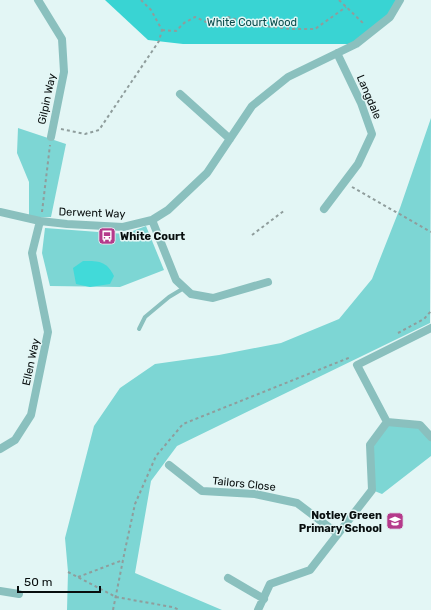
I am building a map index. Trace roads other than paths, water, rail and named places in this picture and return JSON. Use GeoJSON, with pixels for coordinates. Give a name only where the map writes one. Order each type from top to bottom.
{"type":"FeatureCollection","features":[{"type":"Feature","properties":{"kind":"street","name":"Gilpin Way"},"geometry":{"type":"LineString","coordinates":[[38,0],[62,39],[64,72],[51,137]]}},
{"type":"Feature","properties":{"kind":"street","name":"Derwent Way"},"geometry":{"type":"LineString","coordinates":[[0,212],[40,221],[123,227],[152,220],[168,210],[207,173],[252,106],[288,77],[356,44],[390,17],[400,0]]}},
{"type":"Feature","properties":{"kind":"street","name":"Langdale"},"geometry":{"type":"LineString","coordinates":[[324,209],[358,164],[372,134],[361,103],[337,53]]}},
{"type":"Feature","properties":{"kind":"street"},"geometry":{"type":"LineString","coordinates":[[180,94],[230,139]]}},
{"type":"Feature","properties":{"kind":"street"},"geometry":{"type":"LineString","coordinates":[[152,220],[176,280],[191,294],[213,298],[268,282]]}},
{"type":"Feature","properties":{"kind":"street","name":"Ellen Way"},"geometry":{"type":"LineString","coordinates":[[0,449],[15,440],[31,415],[48,332],[32,253],[40,221]]}},
{"type":"Feature","properties":{"kind":"street"},"geometry":{"type":"LineString","coordinates":[[388,422],[357,365],[431,328]]}},
{"type":"Feature","properties":{"kind":"street"},"geometry":{"type":"LineString","coordinates":[[388,422],[420,425],[431,437]]}},
{"type":"Feature","properties":{"kind":"street"},"geometry":{"type":"LineString","coordinates":[[258,610],[270,584],[310,570],[372,490],[370,445],[388,422]]}},
{"type":"Feature","properties":{"kind":"street","name":"Tailors Close"},"geometry":{"type":"LineString","coordinates":[[169,465],[202,491],[255,494],[297,503],[338,534]]}},
{"type":"Feature","properties":{"kind":"street"},"geometry":{"type":"LineString","coordinates":[[228,578],[264,599]]}},
{"type":"Feature","properties":{"kind":"street"},"geometry":{"type":"LineString","coordinates":[[0,591],[19,594]]}},
{"type":"Feature","properties":{"kind":"lane"},"geometry":{"type":"LineString","coordinates":[[139,329],[145,317],[169,297],[185,288]]}},
{"type":"Feature","properties":{"kind":"place","name":"White Court"},"geometry":{"type":"Point","coordinates":[107,236]}},
{"type":"Feature","properties":{"kind":"place","name":"Notley Green Primary School"},"geometry":{"type":"Point","coordinates":[395,521]}},
{"type":"Feature","properties":{"kind":"park label","name":"White Court Wood"},"geometry":{"type":"Point","coordinates":[252,22]}}]}
